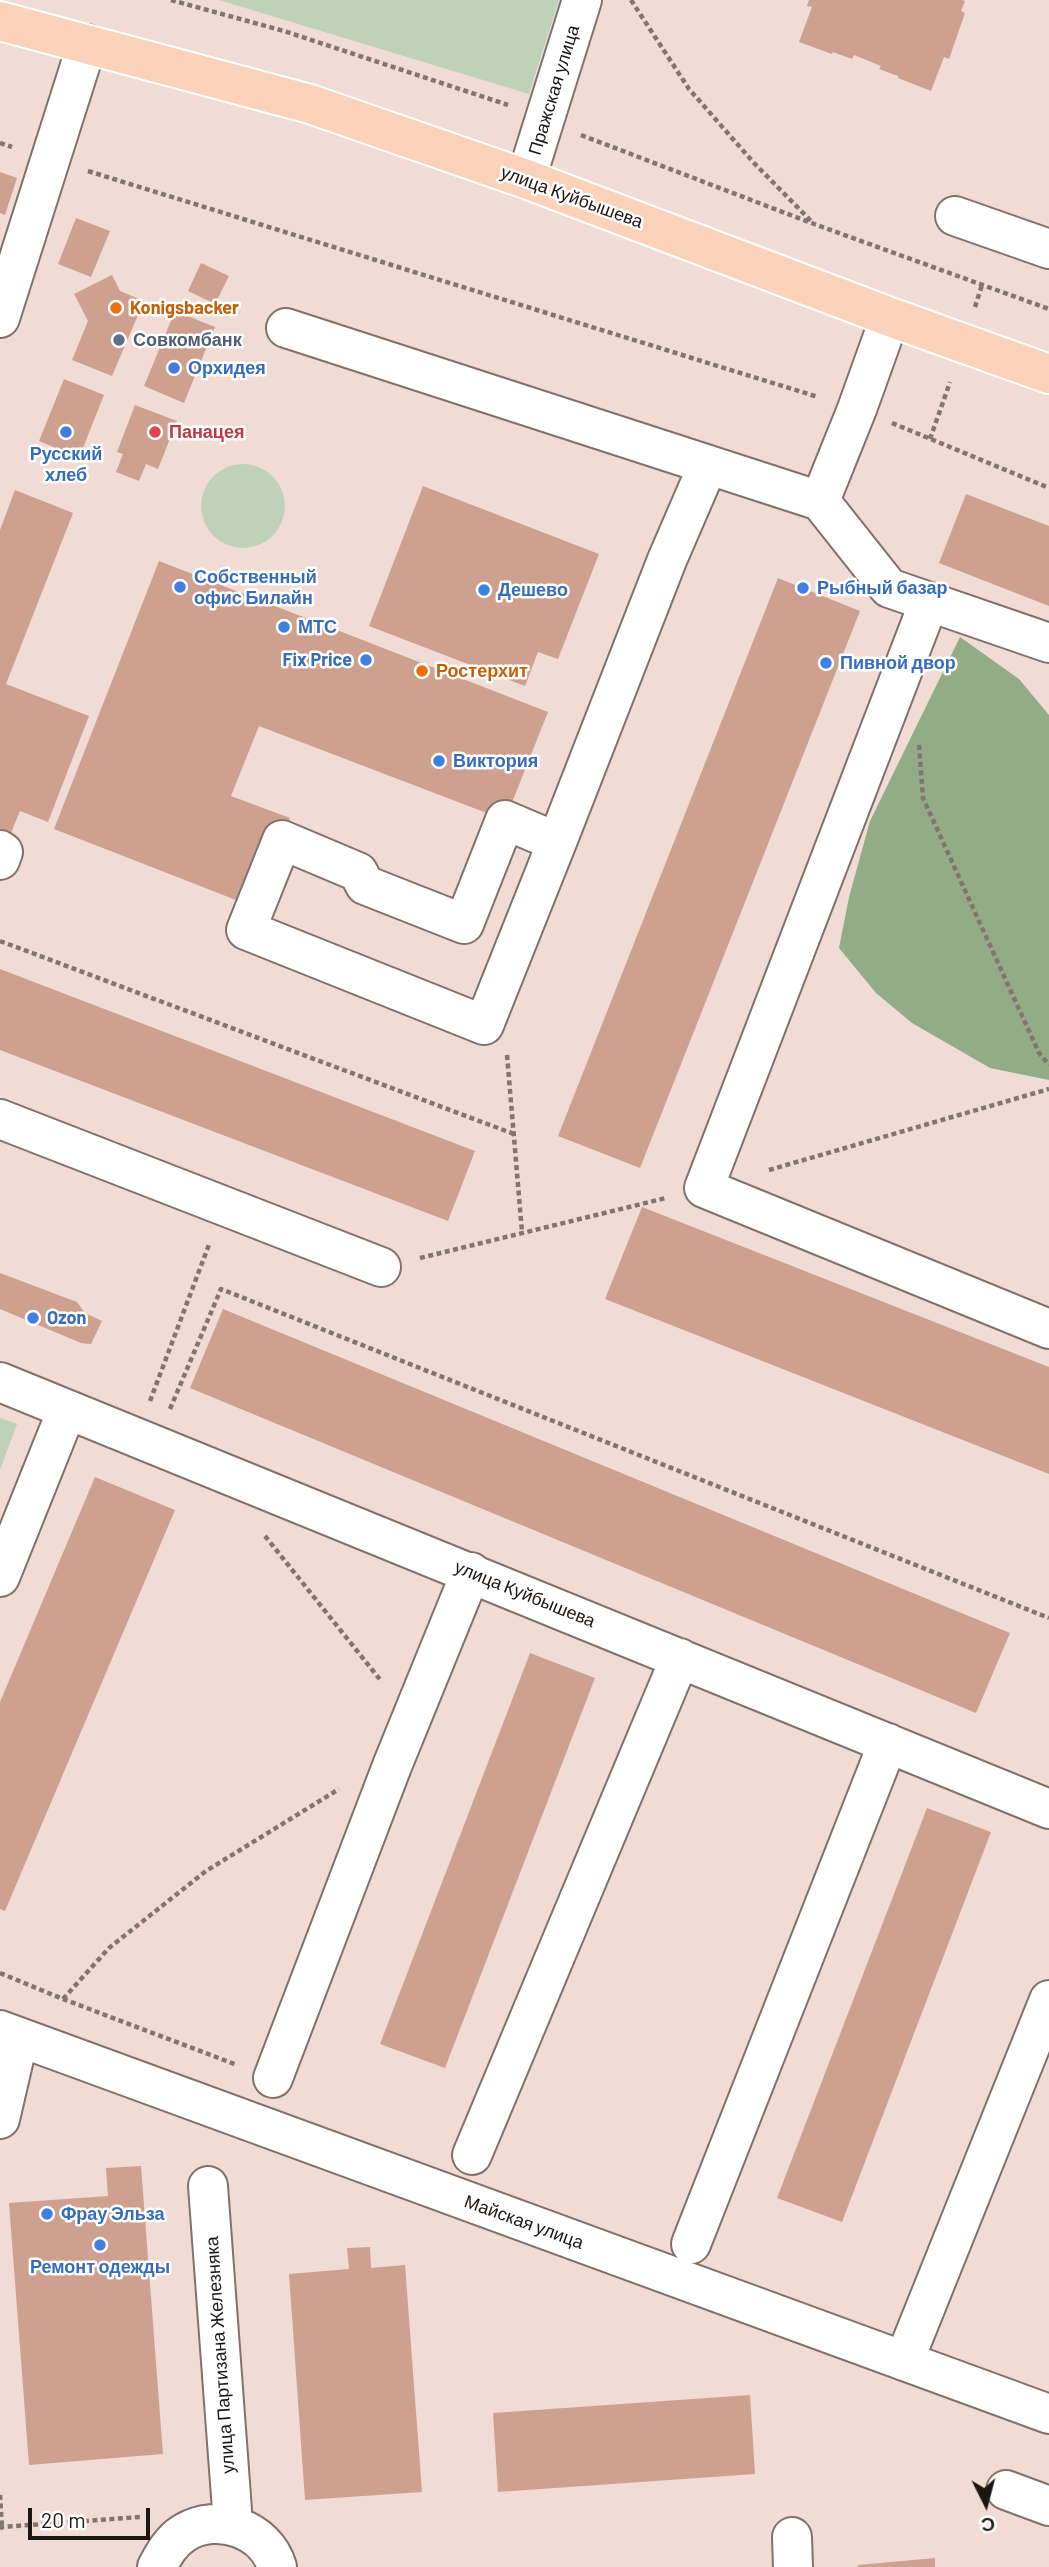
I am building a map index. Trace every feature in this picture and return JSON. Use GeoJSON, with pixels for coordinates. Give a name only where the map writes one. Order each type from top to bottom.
{"type":"FeatureCollection","features":[{"type":"Feature","properties":{"kind":"main road","name":"улица Куйбышева"},"geometry":{"type":"LineString","coordinates":[[0,21],[310,104],[526,179],[890,317],[1049,374]]}},
{"type":"Feature","properties":{"kind":"street","name":"Пражская улица"},"geometry":{"type":"LineString","coordinates":[[526,179],[582,0]]}},
{"type":"Feature","properties":{"kind":"street"},"geometry":{"type":"LineString","coordinates":[[0,318],[87,44]]}},
{"type":"Feature","properties":{"kind":"street"},"geometry":{"type":"LineString","coordinates":[[955,216],[1049,249]]}},
{"type":"Feature","properties":{"kind":"street"},"geometry":{"type":"LineString","coordinates":[[820,501],[890,317]]}},
{"type":"Feature","properties":{"kind":"street"},"geometry":{"type":"LineString","coordinates":[[286,328],[820,501],[889,588],[1049,643]]}},
{"type":"Feature","properties":{"kind":"street"},"geometry":{"type":"LineString","coordinates":[[557,842],[505,820],[464,924],[365,885],[358,872],[282,840],[246,930],[484,1025],[557,842],[667,560],[708,465]]}},
{"type":"Feature","properties":{"kind":"street"},"geometry":{"type":"LineString","coordinates":[[929,602],[704,1188],[1049,1329]]}},
{"type":"Feature","properties":{"kind":"street"},"geometry":{"type":"LineString","coordinates":[[0,850],[4,852],[0,860]]}},
{"type":"Feature","properties":{"kind":"street"},"geometry":{"type":"LineString","coordinates":[[0,1119],[381,1267]]}},
{"type":"Feature","properties":{"kind":"street","name":"улица Куйбышева"},"geometry":{"type":"LineString","coordinates":[[0,1382],[1049,1809]]}},
{"type":"Feature","properties":{"kind":"street"},"geometry":{"type":"LineString","coordinates":[[0,1577],[67,1410]]}},
{"type":"Feature","properties":{"kind":"street"},"geometry":{"type":"LineString","coordinates":[[273,2078],[392,1766],[471,1572]]}},
{"type":"Feature","properties":{"kind":"street"},"geometry":{"type":"LineString","coordinates":[[472,2155],[680,1658]]}},
{"type":"Feature","properties":{"kind":"street"},"geometry":{"type":"LineString","coordinates":[[691,2245],[888,1743]]}},
{"type":"Feature","properties":{"kind":"street"},"geometry":{"type":"LineString","coordinates":[[904,2361],[1049,2000]]}},
{"type":"Feature","properties":{"kind":"street"},"geometry":{"type":"LineString","coordinates":[[0,2119],[10,2033]]}},
{"type":"Feature","properties":{"kind":"street","name":"Майская улица"},"geometry":{"type":"LineString","coordinates":[[10,2033],[1049,2414]]}},
{"type":"Feature","properties":{"kind":"street","name":"улица Партизана Железняка"},"geometry":{"type":"LineString","coordinates":[[208,2186],[232,2510],[229,2524]]}},
{"type":"Feature","properties":{"kind":"street"},"geometry":{"type":"LineString","coordinates":[[1006,2490],[1049,2506]]}},
{"type":"Feature","properties":{"kind":"street"},"geometry":{"type":"LineString","coordinates":[[157,2567],[168,2547],[184,2532],[206,2524],[229,2524],[245,2529],[259,2538],[275,2558],[277,2567]]}},
{"type":"Feature","properties":{"kind":"path"},"geometry":{"type":"LineString","coordinates":[[171,0],[284,31],[545,117],[570,131],[814,224],[1049,309]]}},
{"type":"Feature","properties":{"kind":"path"},"geometry":{"type":"LineString","coordinates":[[631,0],[689,89],[754,163],[814,224]]}},
{"type":"Feature","properties":{"kind":"path"},"geometry":{"type":"LineString","coordinates":[[0,143],[857,409],[1049,488]]}},
{"type":"Feature","properties":{"kind":"path"},"geometry":{"type":"LineString","coordinates":[[919,742],[923,798],[1039,1053],[1049,1065]]}},
{"type":"Feature","properties":{"kind":"path"},"geometry":{"type":"LineString","coordinates":[[0,941],[514,1134]]}},
{"type":"Feature","properties":{"kind":"path"},"geometry":{"type":"LineString","coordinates":[[506,1051],[522,1232]]}},
{"type":"Feature","properties":{"kind":"path"},"geometry":{"type":"LineString","coordinates":[[381,1267],[704,1188],[1049,1089]]}},
{"type":"Feature","properties":{"kind":"path"},"geometry":{"type":"LineString","coordinates":[[145,1441],[223,1205]]}},
{"type":"Feature","properties":{"kind":"path"},"geometry":{"type":"LineString","coordinates":[[145,1441],[221,1289],[1049,1618]]}},
{"type":"Feature","properties":{"kind":"path"},"geometry":{"type":"LineString","coordinates":[[263,1533],[411,1718]]}},
{"type":"Feature","properties":{"kind":"path"},"geometry":{"type":"LineString","coordinates":[[63,1999],[110,1948],[206,1871],[334,1791],[392,1766]]}},
{"type":"Feature","properties":{"kind":"path"},"geometry":{"type":"LineString","coordinates":[[0,1973],[273,2078]]}},
{"type":"Feature","properties":{"kind":"path"},"geometry":{"type":"LineString","coordinates":[[0,2495],[1,2528],[150,2516]]}},
{"type":"Feature","properties":{"kind":"green space"},"geometry":{"type":"Polygon","coordinates":[[[219,0],[559,0],[529,94],[219,0]]]}},
{"type":"Feature","properties":{"kind":"green space"},"geometry":{"type":"Polygon","coordinates":[[[243,464],[259,467],[278,483],[285,506],[282,522],[266,541],[243,548],[227,545],[208,529],[201,506],[204,490],[220,471],[243,464]]]}},
{"type":"Feature","properties":{"kind":"green space"},"geometry":{"type":"Polygon","coordinates":[[[960,637],[1019,679],[1049,715],[1049,1080],[990,1068],[912,1023],[876,993],[839,948],[849,897],[870,821],[960,637]]]}},
{"type":"Feature","properties":{"kind":"green space"},"geometry":{"type":"Polygon","coordinates":[[[0,1418],[17,1424],[0,1470],[0,1418]]]}},
{"type":"Feature","properties":{"kind":"building"},"geometry":{"type":"Polygon","coordinates":[[[809,0],[962,0],[965,1],[961,11],[965,13],[949,59],[944,57],[931,91],[898,78],[879,69],[881,66],[854,55],[852,59],[799,42],[812,7],[807,6],[809,0]]]}},
{"type":"Feature","properties":{"kind":"building"},"geometry":{"type":"Polygon","coordinates":[[[0,172],[17,178],[5,215],[0,213],[0,172]]]}},
{"type":"Feature","properties":{"kind":"building"},"geometry":{"type":"Polygon","coordinates":[[[76,218],[110,231],[91,277],[58,264],[76,218]]]}},
{"type":"Feature","properties":{"kind":"building"},"geometry":{"type":"Polygon","coordinates":[[[201,263],[229,276],[215,304],[188,291],[201,263]]]}},
{"type":"Feature","properties":{"kind":"building"},"geometry":{"type":"Polygon","coordinates":[[[112,275],[120,291],[144,301],[112,376],[72,360],[88,321],[74,294],[112,275]]]}},
{"type":"Feature","properties":{"kind":"building"},"geometry":{"type":"Polygon","coordinates":[[[175,311],[215,327],[184,403],[144,386],[175,311]]]}},
{"type":"Feature","properties":{"kind":"building"},"geometry":{"type":"Polygon","coordinates":[[[64,379],[104,395],[79,458],[39,441],[64,379]]]}},
{"type":"Feature","properties":{"kind":"building"},"geometry":{"type":"Polygon","coordinates":[[[135,405],[177,421],[158,469],[146,464],[139,481],[116,472],[123,454],[117,452],[135,405]]]}},
{"type":"Feature","properties":{"kind":"building","name":"Дешево"},"geometry":{"type":"Polygon","coordinates":[[[423,486],[599,554],[558,659],[538,652],[525,686],[369,626],[423,486]]]}},
{"type":"Feature","properties":{"kind":"building"},"geometry":{"type":"Polygon","coordinates":[[[15,490],[73,513],[6,684],[89,716],[48,822],[20,811],[3,852],[0,850],[0,530],[15,490]]]}},
{"type":"Feature","properties":{"kind":"building"},"geometry":{"type":"Polygon","coordinates":[[[966,494],[1049,526],[1049,606],[939,563],[966,494]]]}},
{"type":"Feature","properties":{"kind":"building","name":"Виктория"},"geometry":{"type":"Polygon","coordinates":[[[159,561],[548,712],[505,820],[259,726],[231,796],[290,818],[254,907],[54,829],[159,561]]]}},
{"type":"Feature","properties":{"kind":"building"},"geometry":{"type":"Polygon","coordinates":[[[778,578],[860,611],[640,1168],[558,1136],[778,578]]]}},
{"type":"Feature","properties":{"kind":"building"},"geometry":{"type":"Polygon","coordinates":[[[0,969],[475,1151],[448,1221],[0,1050],[0,969]]]}},
{"type":"Feature","properties":{"kind":"building"},"geometry":{"type":"Polygon","coordinates":[[[642,1207],[1049,1367],[1049,1474],[605,1299],[642,1207]]]}},
{"type":"Feature","properties":{"kind":"building"},"geometry":{"type":"Polygon","coordinates":[[[0,1273],[77,1302],[85,1313],[102,1321],[91,1344],[81,1343],[0,1309],[0,1273]]]}},
{"type":"Feature","properties":{"kind":"building"},"geometry":{"type":"Polygon","coordinates":[[[223,1309],[1010,1633],[976,1713],[190,1388],[223,1309]]]}},
{"type":"Feature","properties":{"kind":"building"},"geometry":{"type":"Polygon","coordinates":[[[95,1477],[175,1510],[5,1911],[0,1909],[0,1702],[95,1477]]]}},
{"type":"Feature","properties":{"kind":"building"},"geometry":{"type":"Polygon","coordinates":[[[530,1653],[595,1678],[445,2068],[380,2044],[530,1653]]]}},
{"type":"Feature","properties":{"kind":"building"},"geometry":{"type":"Polygon","coordinates":[[[927,1808],[991,1832],[842,2222],[777,2198],[927,1808]]]}},
{"type":"Feature","properties":{"kind":"building"},"geometry":{"type":"Polygon","coordinates":[[[141,2166],[163,2454],[29,2465],[9,2203],[108,2196],[106,2168],[141,2166]]]}},
{"type":"Feature","properties":{"kind":"building"},"geometry":{"type":"Polygon","coordinates":[[[370,2247],[371,2268],[405,2265],[422,2492],[305,2500],[289,2274],[349,2269],[347,2248],[370,2247]]]}},
{"type":"Feature","properties":{"kind":"building"},"geometry":{"type":"Polygon","coordinates":[[[750,2395],[755,2474],[498,2492],[493,2413],[750,2395]]]}},
{"type":"Feature","properties":{"kind":"building"},"geometry":{"type":"Polygon","coordinates":[[[935,2558],[935,2567],[858,2567],[858,2565],[935,2558]]]}},
{"type":"Feature","properties":{"kind":"place","name":"Konigsbacker"},"geometry":{"type":"Point","coordinates":[116,308]}},
{"type":"Feature","properties":{"kind":"place","name":"Совкомбанк"},"geometry":{"type":"Point","coordinates":[119,340]}},
{"type":"Feature","properties":{"kind":"place","name":"Орхидея"},"geometry":{"type":"Point","coordinates":[174,368]}},
{"type":"Feature","properties":{"kind":"place","name":"Русский хлеб"},"geometry":{"type":"Point","coordinates":[66,432]}},
{"type":"Feature","properties":{"kind":"place","name":"Панацея"},"geometry":{"type":"Point","coordinates":[155,432]}},
{"type":"Feature","properties":{"kind":"place","name":"Собственный офис Билайн"},"geometry":{"type":"Point","coordinates":[180,587]}},
{"type":"Feature","properties":{"kind":"place","name":"Рыбный базар"},"geometry":{"type":"Point","coordinates":[803,588]}},
{"type":"Feature","properties":{"kind":"place","name":"Дешево"},"geometry":{"type":"Point","coordinates":[484,590]}},
{"type":"Feature","properties":{"kind":"place","name":"МТС"},"geometry":{"type":"Point","coordinates":[284,627]}},
{"type":"Feature","properties":{"kind":"place","name":"Fix Price"},"geometry":{"type":"Point","coordinates":[366,660]}},
{"type":"Feature","properties":{"kind":"place","name":"Пивной двор"},"geometry":{"type":"Point","coordinates":[826,663]}},
{"type":"Feature","properties":{"kind":"place","name":"Ростерхит"},"geometry":{"type":"Point","coordinates":[422,671]}},
{"type":"Feature","properties":{"kind":"place","name":"Виктория"},"geometry":{"type":"Point","coordinates":[439,761]}},
{"type":"Feature","properties":{"kind":"place","name":"Ozon"},"geometry":{"type":"Point","coordinates":[33,1318]}},
{"type":"Feature","properties":{"kind":"place","name":"Фрау Эльза"},"geometry":{"type":"Point","coordinates":[47,2214]}},
{"type":"Feature","properties":{"kind":"place","name":"Ремонт одежды"},"geometry":{"type":"Point","coordinates":[100,2245]}}]}
